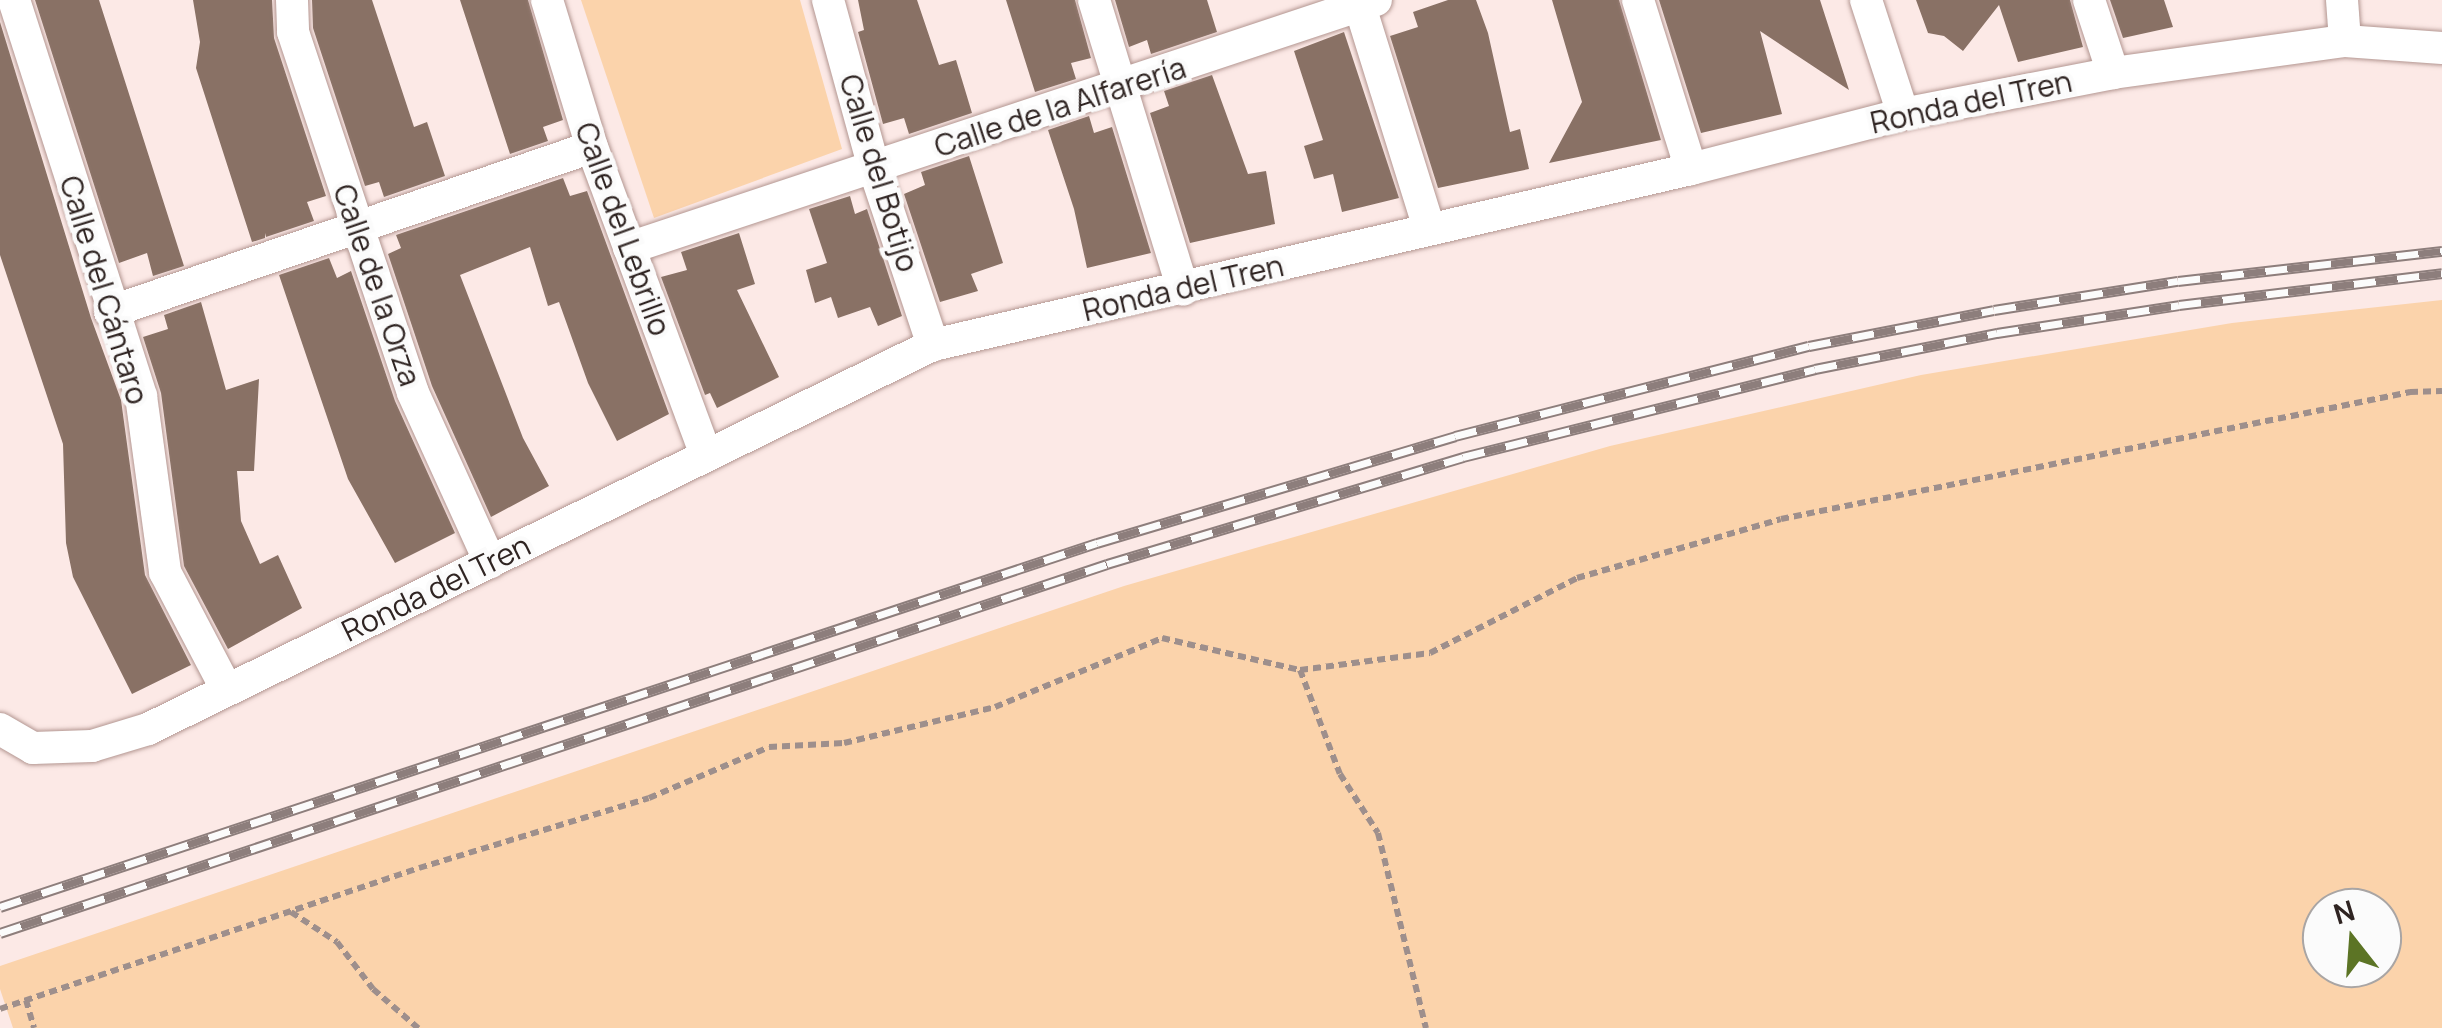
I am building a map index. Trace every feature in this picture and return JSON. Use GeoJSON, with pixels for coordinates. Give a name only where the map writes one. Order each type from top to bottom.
{"type":"FeatureCollection","features":[{"type":"Feature","properties":{"kind":"street","name":"Calle del Cántaro"},"geometry":{"type":"LineString","coordinates":[[14,0],[110,312],[141,396],[165,572],[227,690]]}},
{"type":"Feature","properties":{"kind":"street","name":"Calle de la Orza"},"geometry":{"type":"LineString","coordinates":[[292,0],[293,32],[413,392],[490,562]]}},
{"type":"Feature","properties":{"kind":"street","name":"Calle del Lebrillo"},"geometry":{"type":"LineString","coordinates":[[547,0],[592,147],[706,456]]}},
{"type":"Feature","properties":{"kind":"street","name":"Calle del Botijo"},"geometry":{"type":"LineString","coordinates":[[828,0],[874,168],[934,345]]}},
{"type":"Feature","properties":{"kind":"street"},"geometry":{"type":"LineString","coordinates":[[1094,0],[1183,290]]}},
{"type":"Feature","properties":{"kind":"street"},"geometry":{"type":"LineString","coordinates":[[1638,0],[1691,170]]}},
{"type":"Feature","properties":{"kind":"street"},"geometry":{"type":"LineString","coordinates":[[1866,0],[1903,114]]}},
{"type":"Feature","properties":{"kind":"street"},"geometry":{"type":"LineString","coordinates":[[2088,0],[2113,73]]}},
{"type":"Feature","properties":{"kind":"street"},"geometry":{"type":"LineString","coordinates":[[2342,0],[2345,41]]}},
{"type":"Feature","properties":{"kind":"street"},"geometry":{"type":"LineString","coordinates":[[1365,2],[1429,228]]}},
{"type":"Feature","properties":{"kind":"street","name":"Calle de la Alfarería"},"geometry":{"type":"LineString","coordinates":[[628,248],[1121,88],[1365,2]]}},
{"type":"Feature","properties":{"kind":"street","name":"Ronda del Tren"},"geometry":{"type":"LineString","coordinates":[[0,729],[33,748],[92,746],[148,729],[934,345],[1691,170],[1903,114],[2113,73],[2345,41],[2442,48]]}},
{"type":"Feature","properties":{"kind":"street"},"geometry":{"type":"LineString","coordinates":[[110,312],[592,147]]}},
{"type":"Feature","properties":{"kind":"path"},"geometry":{"type":"LineString","coordinates":[[0,1009],[649,798],[769,747],[844,743],[995,708],[1162,638],[1300,670],[1430,653],[1577,578],[1782,519],[2410,392],[2442,392]]}},
{"type":"Feature","properties":{"kind":"path"},"geometry":{"type":"LineString","coordinates":[[1300,670],[1340,774],[1378,832],[1426,1028]]}},
{"type":"Feature","properties":{"kind":"path"},"geometry":{"type":"LineString","coordinates":[[290,912],[337,942],[373,988],[418,1028]]}},
{"type":"Feature","properties":{"kind":"path"},"geometry":{"type":"LineString","coordinates":[[26,1000],[34,1028]]}},
{"type":"Feature","properties":{"kind":"shaded area"},"geometry":{"type":"Polygon","coordinates":[[[581,0],[800,0],[842,149],[654,218],[581,0]]]}},
{"type":"Feature","properties":{"kind":"shaded area"},"geometry":{"type":"Polygon","coordinates":[[[2442,300],[2442,1028],[13,1028],[0,989],[0,966],[1124,586],[1610,446],[1921,375],[2232,323],[2442,300]]]}},
{"type":"Feature","properties":{"kind":"building"},"geometry":{"type":"Polygon","coordinates":[[[35,0],[99,0],[184,266],[153,276],[147,253],[119,263],[35,0]]]}},
{"type":"Feature","properties":{"kind":"building"},"geometry":{"type":"Polygon","coordinates":[[[193,0],[272,0],[274,38],[326,196],[307,202],[314,221],[266,237],[265,233],[265,238],[252,242],[196,68],[200,42],[193,0]]]}},
{"type":"Feature","properties":{"kind":"building"},"geometry":{"type":"Polygon","coordinates":[[[312,0],[372,0],[414,127],[427,122],[445,176],[384,197],[379,182],[365,186],[313,28],[312,0]]]}},
{"type":"Feature","properties":{"kind":"building"},"geometry":{"type":"Polygon","coordinates":[[[460,0],[528,0],[563,120],[543,127],[548,141],[510,154],[460,0]]]}},
{"type":"Feature","properties":{"kind":"building"},"geometry":{"type":"Polygon","coordinates":[[[858,0],[917,0],[939,65],[956,60],[972,113],[909,134],[904,118],[883,124],[858,32],[864,30],[858,0]]]}},
{"type":"Feature","properties":{"kind":"building"},"geometry":{"type":"Polygon","coordinates":[[[1006,0],[1075,0],[1091,58],[1071,63],[1076,79],[1035,92],[1006,0]]]}},
{"type":"Feature","properties":{"kind":"building"},"geometry":{"type":"Polygon","coordinates":[[[1115,0],[1207,0],[1217,32],[1151,54],[1147,40],[1129,47],[1115,0]]]}},
{"type":"Feature","properties":{"kind":"building"},"geometry":{"type":"Polygon","coordinates":[[[1448,0],[1476,0],[1488,33],[1510,132],[1520,129],[1529,169],[1438,188],[1390,36],[1418,27],[1413,12],[1448,0]]]}},
{"type":"Feature","properties":{"kind":"building"},"geometry":{"type":"Polygon","coordinates":[[[1552,0],[1619,0],[1661,140],[1549,163],[1582,102],[1552,0]]]}},
{"type":"Feature","properties":{"kind":"building"},"geometry":{"type":"Polygon","coordinates":[[[1659,0],[1820,0],[1849,90],[1760,31],[1782,114],[1701,133],[1659,0]]]}},
{"type":"Feature","properties":{"kind":"building"},"geometry":{"type":"Polygon","coordinates":[[[1916,0],[2070,0],[2083,47],[2018,62],[1999,5],[1963,51],[1944,36],[1928,33],[1916,0]]]}},
{"type":"Feature","properties":{"kind":"building"},"geometry":{"type":"Polygon","coordinates":[[[2110,0],[2164,0],[2173,27],[2123,38],[2110,0]]]}},
{"type":"Feature","properties":{"kind":"building"},"geometry":{"type":"Polygon","coordinates":[[[0,22],[91,318],[121,400],[145,575],[191,665],[132,694],[73,577],[66,543],[63,444],[0,255],[0,22]]]}},
{"type":"Feature","properties":{"kind":"building"},"geometry":{"type":"Polygon","coordinates":[[[1344,32],[1399,198],[1342,212],[1333,174],[1314,179],[1304,146],[1323,140],[1294,51],[1344,32]]]}},
{"type":"Feature","properties":{"kind":"building"},"geometry":{"type":"Polygon","coordinates":[[[1212,75],[1248,174],[1266,171],[1275,224],[1190,243],[1150,113],[1169,106],[1164,91],[1212,75]]]}},
{"type":"Feature","properties":{"kind":"building"},"geometry":{"type":"Polygon","coordinates":[[[1089,116],[1094,133],[1112,127],[1151,253],[1087,268],[1074,209],[1048,130],[1089,116]]]}},
{"type":"Feature","properties":{"kind":"building"},"geometry":{"type":"Polygon","coordinates":[[[969,156],[1003,263],[971,274],[978,291],[940,302],[904,194],[925,185],[921,172],[969,156]]]}},
{"type":"Feature","properties":{"kind":"building"},"geometry":{"type":"Polygon","coordinates":[[[563,178],[570,196],[587,191],[669,414],[617,441],[588,383],[559,302],[548,306],[530,247],[460,275],[523,438],[549,486],[491,517],[432,386],[388,254],[401,248],[396,235],[563,178]]]}},
{"type":"Feature","properties":{"kind":"building"},"geometry":{"type":"Polygon","coordinates":[[[850,196],[855,214],[867,209],[902,316],[878,326],[870,307],[838,318],[831,297],[815,303],[806,270],[827,263],[809,209],[850,196]]]}},
{"type":"Feature","properties":{"kind":"building"},"geometry":{"type":"Polygon","coordinates":[[[739,233],[755,284],[737,290],[779,377],[717,408],[710,393],[705,395],[661,277],[687,270],[681,252],[739,233]]]}},
{"type":"Feature","properties":{"kind":"building"},"geometry":{"type":"Polygon","coordinates":[[[329,258],[337,278],[351,271],[395,401],[455,533],[395,563],[348,479],[279,275],[329,258]]]}},
{"type":"Feature","properties":{"kind":"building"},"geometry":{"type":"Polygon","coordinates":[[[201,302],[226,390],[259,379],[254,471],[237,471],[241,521],[260,564],[278,555],[302,608],[228,649],[184,566],[161,393],[143,337],[168,329],[164,315],[201,302]]]}},
{"type":"Feature","properties":{"kind":"railway"},"geometry":{"type":"LineString","coordinates":[[0,907],[1097,543],[1455,436],[1809,346],[1994,310],[2178,281],[2442,251]]}},
{"type":"Feature","properties":{"kind":"railway"},"geometry":{"type":"LineString","coordinates":[[0,933],[1107,564],[1463,457],[1815,369],[1997,333],[2179,305],[2442,273]]}}]}
